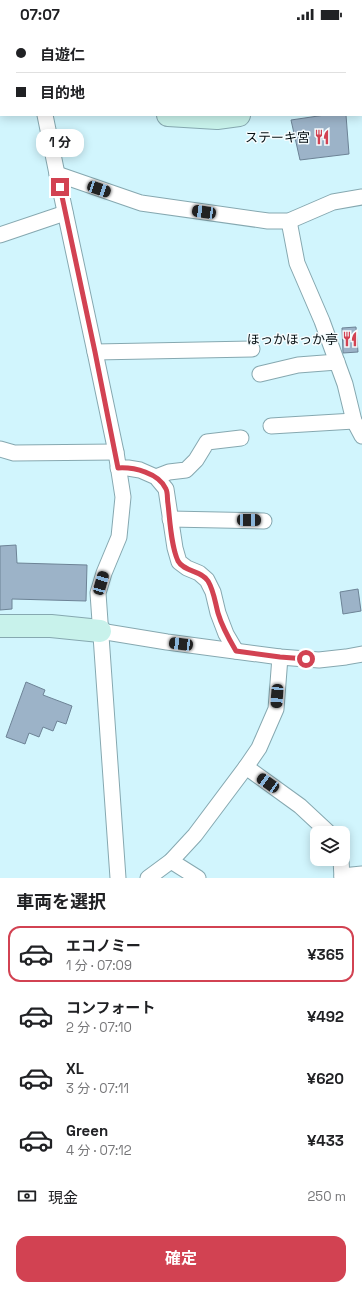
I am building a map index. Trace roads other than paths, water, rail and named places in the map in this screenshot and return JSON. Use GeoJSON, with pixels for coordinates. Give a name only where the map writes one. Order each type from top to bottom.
{"type":"FeatureCollection","features":[{"type":"Feature","properties":{"kind":"street"},"geometry":{"type":"LineString","coordinates":[[46,116],[65,213],[116,452],[123,497],[119,537],[104,573],[98,594],[118,878]]}},
{"type":"Feature","properties":{"kind":"street"},"geometry":{"type":"LineString","coordinates":[[178,116],[217,118],[232,116]]}},
{"type":"Feature","properties":{"kind":"street"},"geometry":{"type":"LineString","coordinates":[[57,174],[141,203],[268,221],[289,220],[333,202],[362,197]]}},
{"type":"Feature","properties":{"kind":"street"},"geometry":{"type":"LineString","coordinates":[[0,236],[65,213]]}},
{"type":"Feature","properties":{"kind":"street"},"geometry":{"type":"LineString","coordinates":[[289,220],[297,262],[322,321],[337,362],[354,421],[362,436]]}},
{"type":"Feature","properties":{"kind":"street"},"geometry":{"type":"LineString","coordinates":[[95,352],[252,349]]}},
{"type":"Feature","properties":{"kind":"street"},"geometry":{"type":"LineString","coordinates":[[260,374],[298,365],[337,362]]}},
{"type":"Feature","properties":{"kind":"street"},"geometry":{"type":"LineString","coordinates":[[271,426],[354,421]]}},
{"type":"Feature","properties":{"kind":"street"},"geometry":{"type":"LineString","coordinates":[[156,477],[169,472],[186,470],[196,460],[207,442],[241,438]]}},
{"type":"Feature","properties":{"kind":"street"},"geometry":{"type":"LineString","coordinates":[[0,460],[7,451],[116,452]]}},
{"type":"Feature","properties":{"kind":"street"},"geometry":{"type":"LineString","coordinates":[[118,468],[140,470],[156,477],[166,489],[174,548],[179,562],[187,568],[199,573],[207,580],[213,592],[218,613],[226,634],[236,651]]}},
{"type":"Feature","properties":{"kind":"street"},"geometry":{"type":"LineString","coordinates":[[170,519],[264,521]]}},
{"type":"Feature","properties":{"kind":"street"},"geometry":{"type":"LineString","coordinates":[[0,626],[52,626],[100,631],[167,642],[280,657],[319,660],[362,654]]}},
{"type":"Feature","properties":{"kind":"street"},"geometry":{"type":"LineString","coordinates":[[148,878],[171,861],[195,835],[259,748],[276,709],[280,657]]}},
{"type":"Feature","properties":{"kind":"street"},"geometry":{"type":"LineString","coordinates":[[246,767],[300,806],[321,826]]}},
{"type":"Feature","properties":{"kind":"street"},"geometry":{"type":"LineString","coordinates":[[171,861],[198,878]]}},
{"type":"Feature","properties":{"kind":"street"},"geometry":{"type":"LineString","coordinates":[[341,866],[342,877],[362,874]]}},
{"type":"Feature","properties":{"kind":"place","name":"ステーキ宮"},"geometry":{"type":"Point","coordinates":[322,137]}},
{"type":"Feature","properties":{"kind":"place","name":"ほっかほっか亭"},"geometry":{"type":"Point","coordinates":[350,339]}}]}
